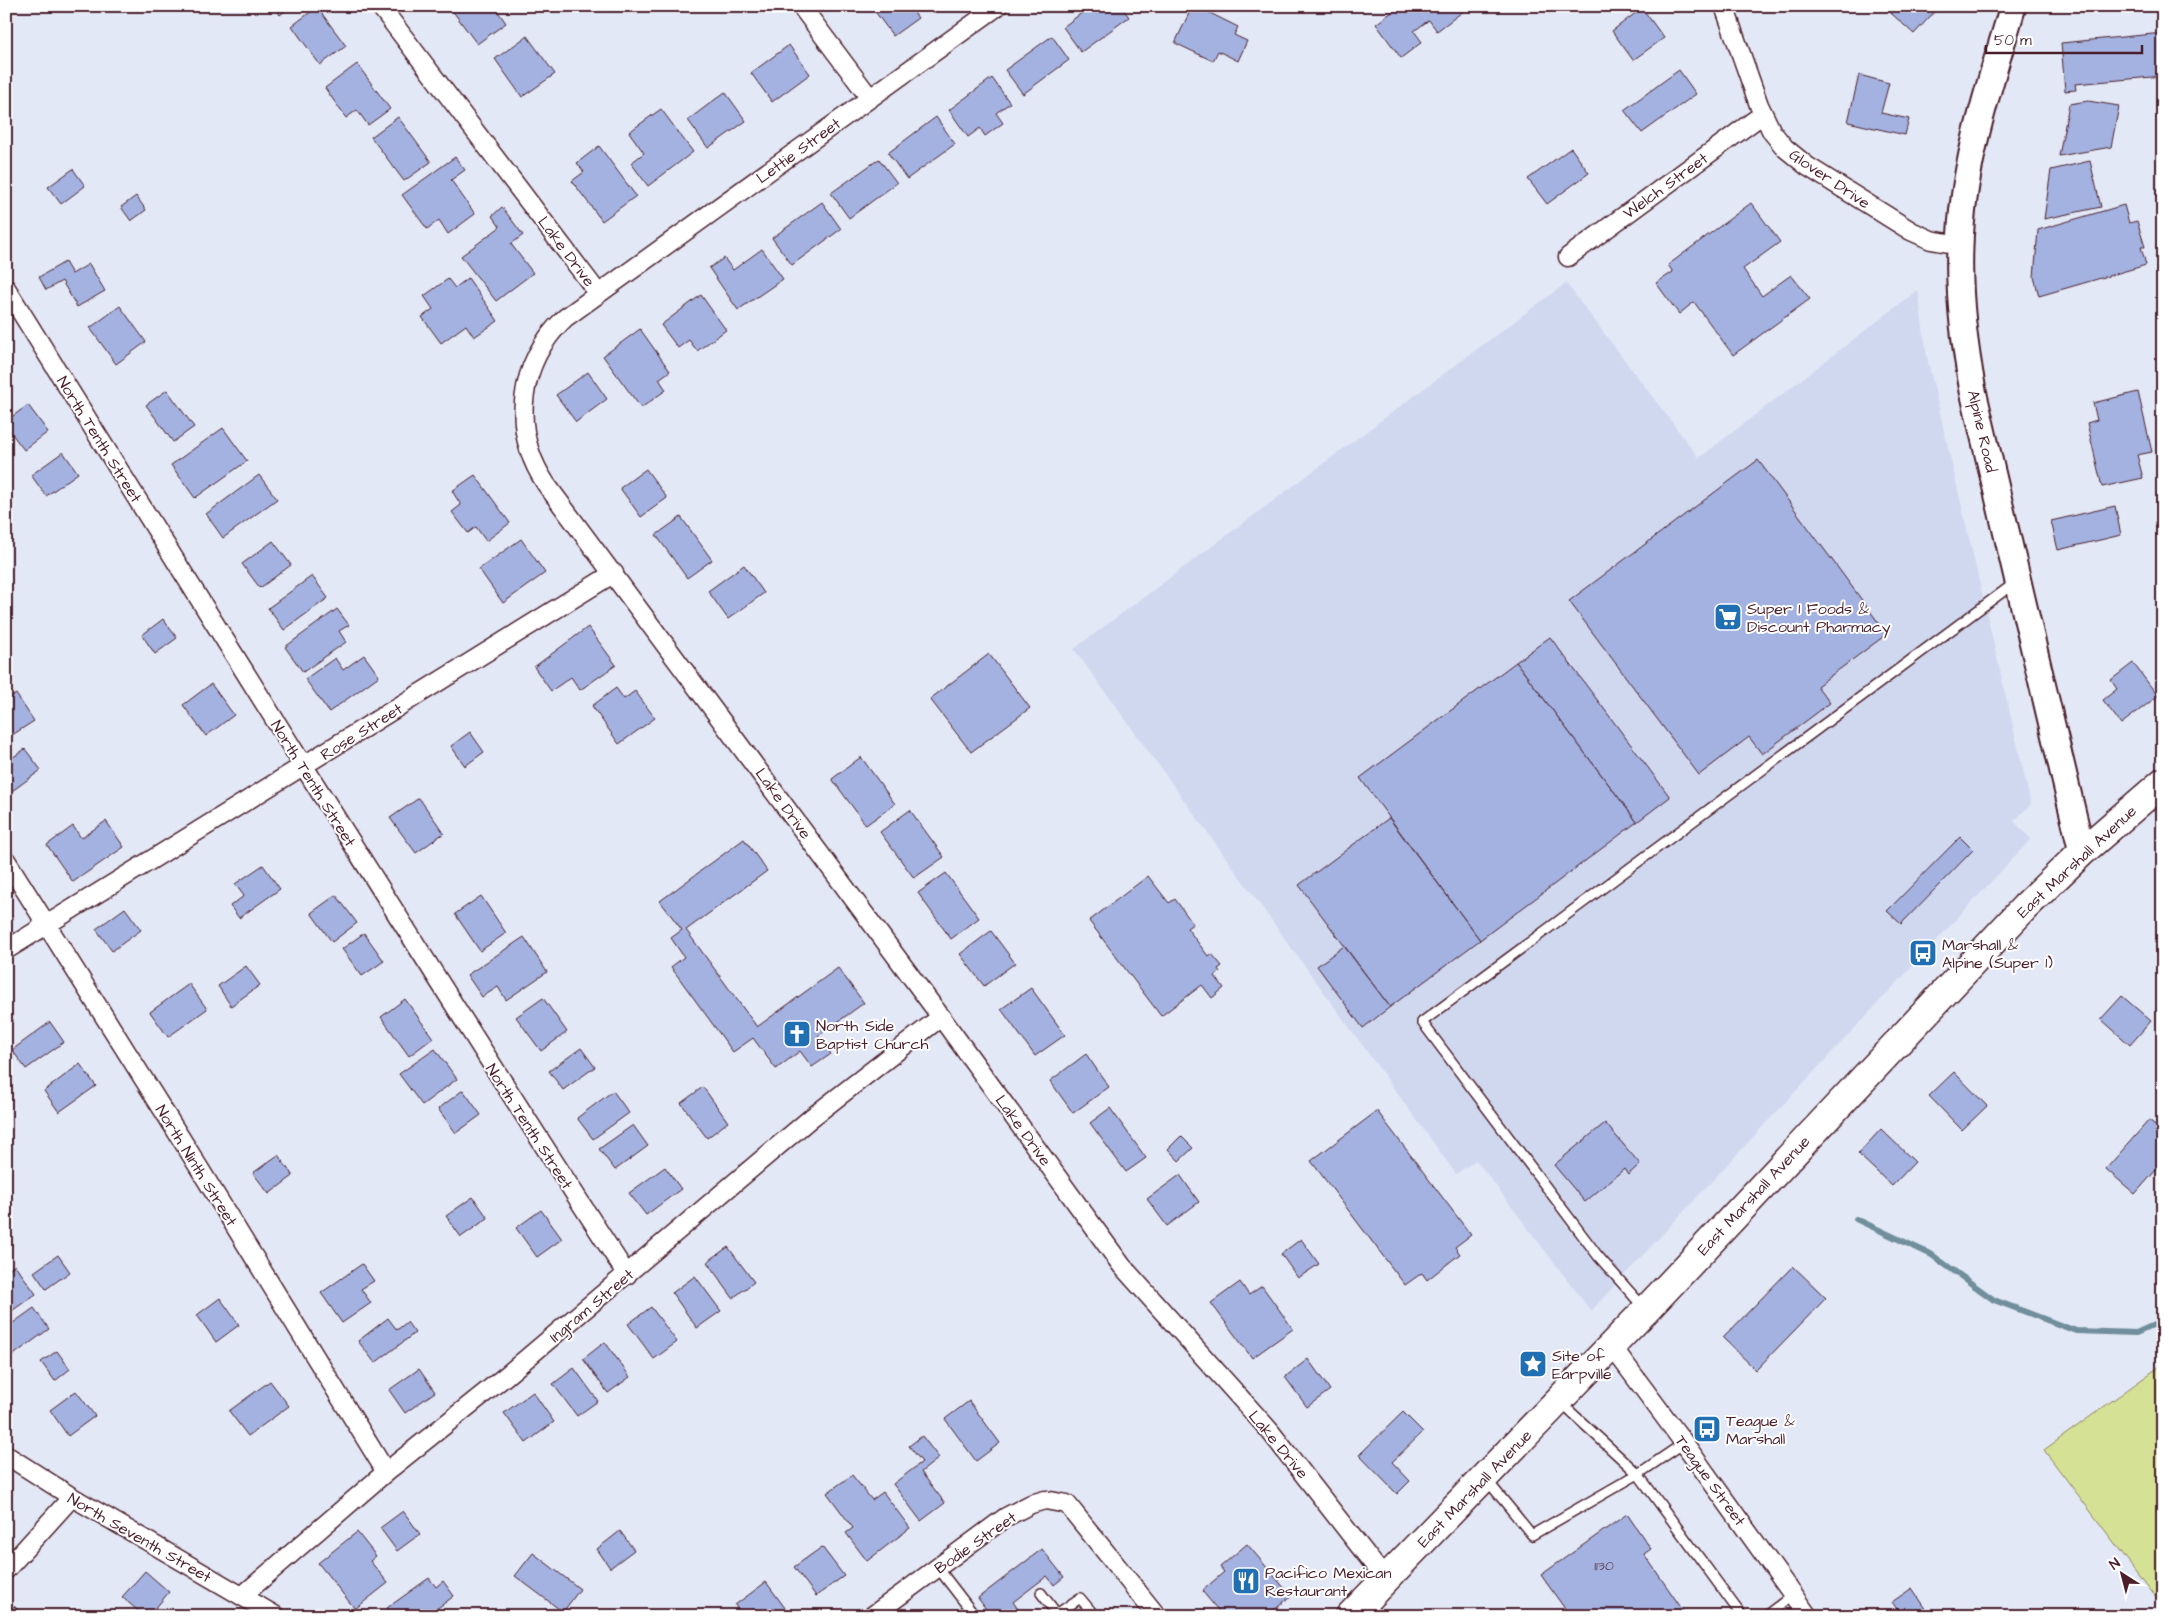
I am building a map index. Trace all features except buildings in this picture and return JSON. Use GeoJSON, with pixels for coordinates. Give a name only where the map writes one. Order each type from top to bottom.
{"type":"FeatureCollection","features":[{"type":"Feature","properties":{"kind":"main road","name":"Alpine Road"},"geometry":{"type":"LineString","coordinates":[[2013,6],[1974,147],[1965,197],[1960,245],[1960,296],[1969,369],[2082,852]]}},
{"type":"Feature","properties":{"kind":"main road","name":"East Marshall Avenue"},"geometry":{"type":"LineString","coordinates":[[1350,1616],[1646,1310],[1967,967],[2082,852],[2163,782]]}},
{"type":"Feature","properties":{"kind":"street","name":"Lake Drive"},"geometry":{"type":"LineString","coordinates":[[380,6],[598,293],[556,327],[542,347],[528,378],[522,413],[525,439],[538,473],[942,1016],[1122,1266],[1274,1436],[1386,1580]]}},
{"type":"Feature","properties":{"kind":"street"},"geometry":{"type":"LineString","coordinates":[[801,6],[870,98]]}},
{"type":"Feature","properties":{"kind":"street","name":"Lettie Street"},"geometry":{"type":"LineString","coordinates":[[598,293],[998,6]]}},
{"type":"Feature","properties":{"kind":"street","name":"Glover Drive"},"geometry":{"type":"LineString","coordinates":[[1724,6],[1762,114],[1779,141],[1807,166],[1911,231],[1931,240],[1960,245]]}},
{"type":"Feature","properties":{"kind":"street","name":"Welch Street"},"geometry":{"type":"LineString","coordinates":[[1568,257],[1762,114]]}},
{"type":"Feature","properties":{"kind":"street","name":"North Tenth Street"},"geometry":{"type":"LineString","coordinates":[[6,288],[303,767],[627,1275]]}},
{"type":"Feature","properties":{"kind":"street","name":"Rose Street"},"geometry":{"type":"LineString","coordinates":[[6,950],[614,573]]}},
{"type":"Feature","properties":{"kind":"street","name":"North Ninth Street"},"geometry":{"type":"LineString","coordinates":[[6,860],[185,1145],[386,1472]]}},
{"type":"Feature","properties":{"kind":"street","name":"Ingram Street"},"geometry":{"type":"LineString","coordinates":[[242,1596],[386,1472],[507,1375],[811,1118],[942,1016]]}},
{"type":"Feature","properties":{"kind":"street","name":"Teague Street"},"geometry":{"type":"LineString","coordinates":[[1611,1345],[1808,1616]]}},
{"type":"Feature","properties":{"kind":"street","name":"North Seventh Street"},"geometry":{"type":"LineString","coordinates":[[6,1455],[72,1497],[276,1616]]}},
{"type":"Feature","properties":{"kind":"street"},"geometry":{"type":"LineString","coordinates":[[6,1570],[72,1497]]}},
{"type":"Feature","properties":{"kind":"street","name":"Bodie Street"},"geometry":{"type":"LineString","coordinates":[[872,1616],[1006,1517],[1032,1504],[1046,1500],[1067,1504],[1157,1616]]}},
{"type":"Feature","properties":{"kind":"lane"},"geometry":{"type":"LineString","coordinates":[[1646,1310],[1598,1256],[1422,1022],[2018,581]]}},
{"type":"Feature","properties":{"kind":"lane"},"geometry":{"type":"LineString","coordinates":[[1558,1401],[1638,1474],[1742,1616]]}},
{"type":"Feature","properties":{"kind":"lane"},"geometry":{"type":"LineString","coordinates":[[1484,1477],[1532,1536],[1638,1474],[1684,1443]]}},
{"type":"Feature","properties":{"kind":"lane"},"geometry":{"type":"LineString","coordinates":[[938,1568],[975,1616]]}},
{"type":"Feature","properties":{"kind":"lane"},"geometry":{"type":"LineString","coordinates":[[1041,1594],[1057,1614],[1080,1598],[1095,1616]]}},
{"type":"Feature","properties":{"kind":"lane"},"geometry":{"type":"LineString","coordinates":[[1765,1616],[1793,1595]]}},
{"type":"Feature","properties":{"kind":"shaded area"},"geometry":{"type":"Polygon","coordinates":[[[1566,283],[1699,458],[1918,290],[1927,357],[2031,804],[2014,821],[2031,839],[1591,1311],[1476,1160],[1456,1174],[1074,649],[1566,283]]]}},
{"type":"Feature","properties":{"kind":"green space"},"geometry":{"type":"Polygon","coordinates":[[[2163,1364],[2163,1607],[2044,1450],[2163,1364]]]}},
{"type":"Feature","properties":{"kind":"waterway"},"geometry":{"type":"LineString","coordinates":[[1856,1219],[1932,1255],[1994,1300],[2076,1331],[2136,1333],[2163,1321]]}},
{"type":"Feature","properties":{"kind":"place","name":"Super 1 Foods & Discount Pharmacy"},"geometry":{"type":"Point","coordinates":[1728,617]}},
{"type":"Feature","properties":{"kind":"place","name":"Marshall & Alpine (Super 1)"},"geometry":{"type":"Point","coordinates":[1923,953]}},
{"type":"Feature","properties":{"kind":"place","name":"North Side Baptist Church"},"geometry":{"type":"Point","coordinates":[797,1034]}},
{"type":"Feature","properties":{"kind":"place","name":"Site of Earpville"},"geometry":{"type":"Point","coordinates":[1533,1364]}},
{"type":"Feature","properties":{"kind":"place","name":"Teague & Marshall"},"geometry":{"type":"Point","coordinates":[1707,1429]}},
{"type":"Feature","properties":{"kind":"place","name":"Pacifico Mexican Restaurant"},"geometry":{"type":"Point","coordinates":[1246,1581]}}]}
